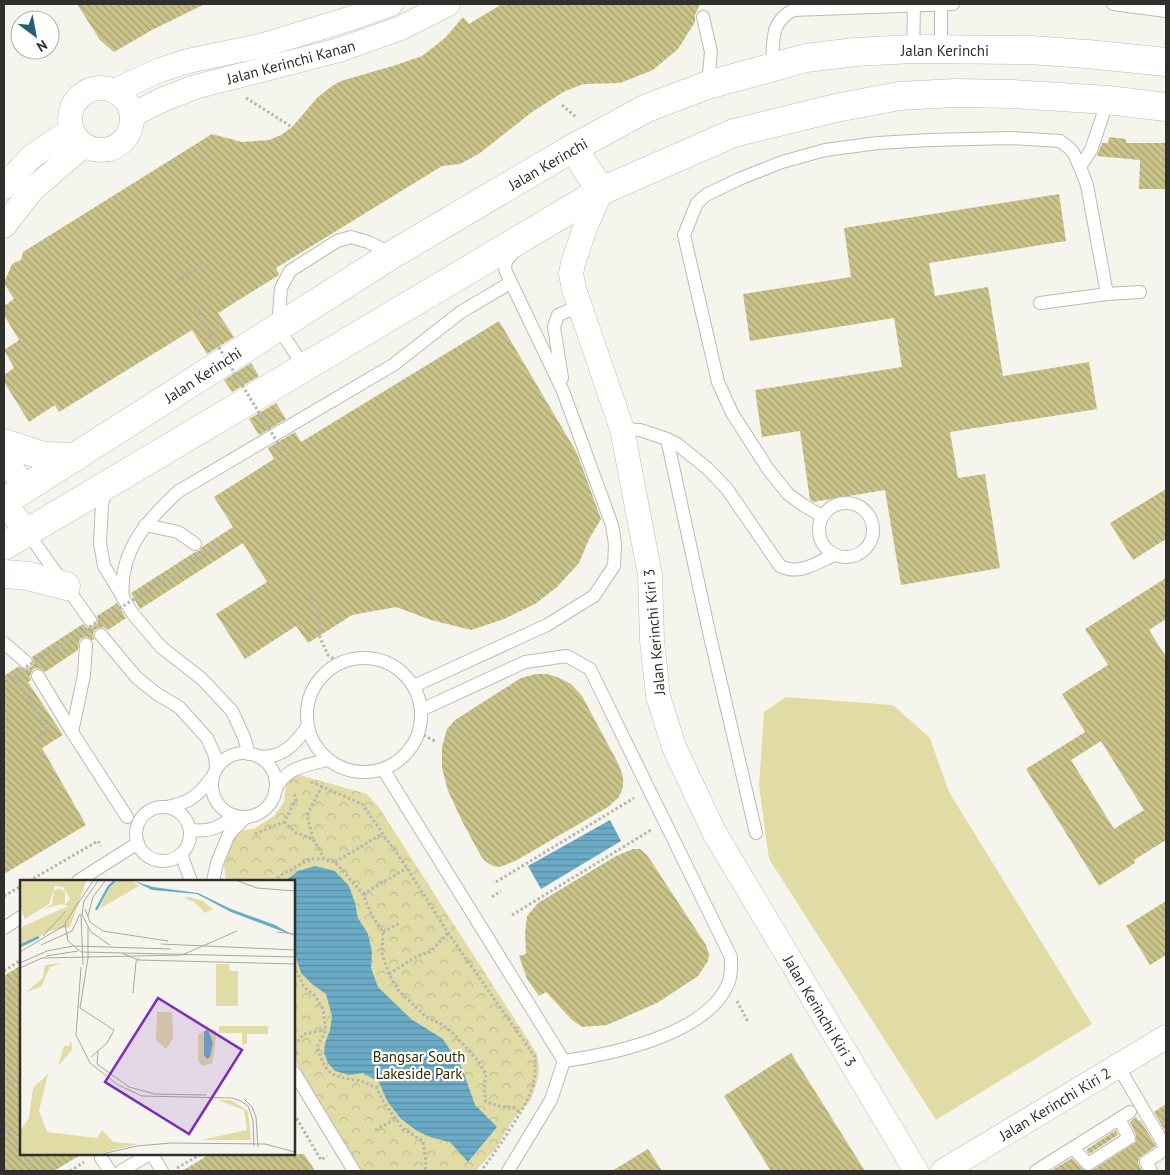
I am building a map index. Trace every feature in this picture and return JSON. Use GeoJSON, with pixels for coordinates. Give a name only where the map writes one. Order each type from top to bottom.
{"type":"FeatureCollection","features":[{"type":"Feature","properties":{"kind":"main road","name":"Jalan Kerinchi"},"geometry":{"type":"LineString","coordinates":[[9,498],[392,254],[573,148],[647,108],[708,85],[806,58],[855,52],[913,49],[1029,50],[1166,62]]}},
{"type":"Feature","properties":{"kind":"main road"},"geometry":{"type":"LineString","coordinates":[[4,546],[601,192],[734,134],[793,118],[899,96],[956,93],[1014,94],[1108,100],[1166,107]]}},
{"type":"Feature","properties":{"kind":"main road"},"geometry":{"type":"LineString","coordinates":[[573,148],[601,192]]}},
{"type":"Feature","properties":{"kind":"main road"},"geometry":{"type":"LineString","coordinates":[[4,444],[44,456],[76,457]]}},
{"type":"Feature","properties":{"kind":"main road"},"geometry":{"type":"LineString","coordinates":[[4,574],[28,576],[66,586]]}},
{"type":"Feature","properties":{"kind":"street","name":"Jalan Kerinchi Kanan"},"geometry":{"type":"LineString","coordinates":[[77,138],[69,120],[71,109],[80,96],[94,89],[104,88],[114,91],[160,70],[188,61],[264,45],[391,4]]}},
{"type":"Feature","properties":{"kind":"street","name":"Jalan Kerinchi Kanan"},"geometry":{"type":"LineString","coordinates":[[132,116],[164,99],[195,87],[339,50],[401,28],[448,4]]}},
{"type":"Feature","properties":{"kind":"street"},"geometry":{"type":"LineString","coordinates":[[227,53],[232,78]]}},
{"type":"Feature","properties":{"kind":"street"},"geometry":{"type":"LineString","coordinates":[[77,138],[97,150],[112,148],[128,136],[132,126],[132,116],[126,101],[114,91]]}},
{"type":"Feature","properties":{"kind":"street"},"geometry":{"type":"LineString","coordinates":[[4,187],[31,157],[77,138]]}},
{"type":"Feature","properties":{"kind":"street"},"geometry":{"type":"LineString","coordinates":[[4,226],[77,138]]}},
{"type":"Feature","properties":{"kind":"street","name":"Jalan Kerinchi Kiri 3"},"geometry":{"type":"LineString","coordinates":[[601,192],[585,228],[571,274],[574,289],[622,429],[650,574],[652,640],[658,696],[666,734],[674,746],[714,832],[775,941],[916,1171]]}},
{"type":"Feature","properties":{"kind":"street"},"geometry":{"type":"LineString","coordinates":[[4,458],[9,498],[27,532]]}},
{"type":"Feature","properties":{"kind":"street","name":"Jalan Kerinchi Kiri 2"},"geometry":{"type":"LineString","coordinates":[[943,1171],[1166,1037]]}},
{"type":"Feature","properties":{"kind":"lane"},"geometry":{"type":"LineString","coordinates":[[940,4],[941,49]]}},
{"type":"Feature","properties":{"kind":"lane"},"geometry":{"type":"LineString","coordinates":[[772,66],[776,24],[784,15],[793,10],[953,4]]}},
{"type":"Feature","properties":{"kind":"lane"},"geometry":{"type":"LineString","coordinates":[[1112,4],[1166,11]]}},
{"type":"Feature","properties":{"kind":"lane"},"geometry":{"type":"LineString","coordinates":[[913,49],[914,5]]}},
{"type":"Feature","properties":{"kind":"lane"},"geometry":{"type":"LineString","coordinates":[[702,17],[711,52],[708,85]]}},
{"type":"Feature","properties":{"kind":"lane"},"geometry":{"type":"LineString","coordinates":[[1080,167],[1091,150],[1108,100]]}},
{"type":"Feature","properties":{"kind":"lane"},"geometry":{"type":"LineString","coordinates":[[822,516],[788,494],[768,470],[732,413],[718,382],[684,235],[697,203],[706,194],[782,162],[825,150],[878,143],[1001,138],[1060,141],[1069,148],[1080,167],[1087,185],[1107,294]]}},
{"type":"Feature","properties":{"kind":"lane"},"geometry":{"type":"LineString","coordinates":[[414,686],[547,625],[579,606],[594,596],[614,566],[615,544],[612,525],[563,391],[510,283],[505,266],[507,259],[535,230]]}},
{"type":"Feature","properties":{"kind":"lane"},"geometry":{"type":"LineString","coordinates":[[304,368],[278,327],[281,288],[290,271],[337,242],[351,237],[368,242],[392,254]]}},
{"type":"Feature","properties":{"kind":"lane"},"geometry":{"type":"LineString","coordinates":[[123,598],[122,585],[127,561],[135,541],[145,525],[179,491],[393,365],[461,312],[510,283]]}},
{"type":"Feature","properties":{"kind":"lane"},"geometry":{"type":"LineString","coordinates":[[1040,303],[1107,294],[1140,292]]}},
{"type":"Feature","properties":{"kind":"lane"},"geometry":{"type":"LineString","coordinates":[[563,391],[554,327],[558,315],[580,306]]}},
{"type":"Feature","properties":{"kind":"lane"},"geometry":{"type":"LineString","coordinates":[[622,429],[640,430],[667,439],[708,469],[727,489],[780,566],[793,570],[809,567],[834,554]]}},
{"type":"Feature","properties":{"kind":"lane"},"geometry":{"type":"LineString","coordinates":[[667,439],[709,632],[756,833]]}},
{"type":"Feature","properties":{"kind":"lane"},"geometry":{"type":"LineString","coordinates":[[107,484],[102,504],[100,543],[104,566],[133,614],[161,647],[202,679],[232,711],[252,755],[263,760],[274,774],[275,791]]}},
{"type":"Feature","properties":{"kind":"lane"},"geometry":{"type":"LineString","coordinates":[[853,504],[868,514],[872,522],[871,540],[866,548],[851,557],[842,557],[834,554],[826,549],[818,534],[822,516],[828,509],[836,505],[853,504]]}},
{"type":"Feature","properties":{"kind":"lane"},"geometry":{"type":"LineString","coordinates":[[145,525],[178,532],[194,544]]}},
{"type":"Feature","properties":{"kind":"lane"},"geometry":{"type":"LineString","coordinates":[[27,532],[87,619]]}},
{"type":"Feature","properties":{"kind":"lane"},"geometry":{"type":"LineString","coordinates":[[102,634],[137,678],[157,694],[179,707],[207,738],[215,756],[213,797],[218,806],[226,812],[240,817]]}},
{"type":"Feature","properties":{"kind":"lane"},"geometry":{"type":"LineString","coordinates":[[4,643],[26,662]]}},
{"type":"Feature","properties":{"kind":"lane"},"geometry":{"type":"LineString","coordinates":[[72,732],[84,675],[86,645]]}},
{"type":"Feature","properties":{"kind":"lane"},"geometry":{"type":"LineString","coordinates":[[421,710],[525,662],[568,656],[590,669],[732,957],[732,972],[719,1000],[685,1026],[665,1035],[618,1050],[564,1062]]}},
{"type":"Feature","properties":{"kind":"lane"},"geometry":{"type":"LineString","coordinates":[[355,658],[372,658],[389,663],[403,672],[414,686],[419,698],[421,710],[419,733],[411,748],[398,761],[383,769],[364,772],[344,769],[327,760],[314,746],[307,727],[306,708],[312,690],[323,674],[339,663],[355,658]]}},
{"type":"Feature","properties":{"kind":"lane"},"geometry":{"type":"LineString","coordinates":[[38,676],[127,817]]}},
{"type":"Feature","properties":{"kind":"lane"},"geometry":{"type":"LineString","coordinates":[[165,807],[174,809],[182,814],[190,830],[190,839],[187,848],[181,854],[174,859],[165,861],[149,856],[138,843],[137,834],[142,818],[148,812],[156,808],[182,804],[193,798],[202,791],[223,761],[231,756],[240,754],[271,756],[286,750],[296,743],[307,727]]}},
{"type":"Feature","properties":{"kind":"lane"},"geometry":{"type":"LineString","coordinates":[[190,830],[208,831],[240,817],[256,815],[272,801],[278,782],[287,773],[299,767],[327,760]]}},
{"type":"Feature","properties":{"kind":"lane"},"geometry":{"type":"LineString","coordinates":[[383,769],[564,1062]]}},
{"type":"Feature","properties":{"kind":"lane"},"geometry":{"type":"LineString","coordinates":[[213,880],[217,863],[229,834],[240,817]]}},
{"type":"Feature","properties":{"kind":"lane"},"geometry":{"type":"LineString","coordinates":[[80,880],[138,843]]}},
{"type":"Feature","properties":{"kind":"lane"},"geometry":{"type":"LineString","coordinates":[[181,854],[191,880]]}},
{"type":"Feature","properties":{"kind":"lane"},"geometry":{"type":"LineString","coordinates":[[4,928],[20,918]]}},
{"type":"Feature","properties":{"kind":"lane"},"geometry":{"type":"LineString","coordinates":[[508,1171],[551,1100],[564,1062]]}},
{"type":"Feature","properties":{"kind":"lane"},"geometry":{"type":"LineString","coordinates":[[1118,1066],[1166,1149],[1146,1162],[1152,1171]]}},
{"type":"Feature","properties":{"kind":"lane"},"geometry":{"type":"LineString","coordinates":[[295,1074],[354,1171]]}},
{"type":"Feature","properties":{"kind":"lane"},"geometry":{"type":"LineString","coordinates":[[1036,1171],[1124,1116],[1130,1138],[1088,1164],[1073,1148]]}},
{"type":"Feature","properties":{"kind":"lane"},"geometry":{"type":"LineString","coordinates":[[121,1171],[149,1155]]}},
{"type":"Feature","properties":{"kind":"lane"},"geometry":{"type":"LineString","coordinates":[[152,1155],[162,1171]]}},
{"type":"Feature","properties":{"kind":"lane"},"geometry":{"type":"LineString","coordinates":[[101,1158],[110,1171]]}},
{"type":"Feature","properties":{"kind":"path"},"geometry":{"type":"LineString","coordinates":[[246,98],[292,127]]}},
{"type":"Feature","properties":{"kind":"path"},"geometry":{"type":"LineString","coordinates":[[562,105],[582,121]]}},
{"type":"Feature","properties":{"kind":"path"},"geometry":{"type":"LineString","coordinates":[[178,280],[207,263]]}},
{"type":"Feature","properties":{"kind":"path"},"geometry":{"type":"LineString","coordinates":[[196,309],[284,453]]}},
{"type":"Feature","properties":{"kind":"path"},"geometry":{"type":"LineString","coordinates":[[36,738],[48,730],[13,675],[219,546]]}},
{"type":"Feature","properties":{"kind":"path"},"geometry":{"type":"LineString","coordinates":[[306,594],[319,614],[320,638],[328,655],[339,663]]}},
{"type":"Feature","properties":{"kind":"path"},"geometry":{"type":"LineString","coordinates":[[419,733],[435,740]]}},
{"type":"Feature","properties":{"kind":"path"},"geometry":{"type":"LineString","coordinates":[[307,780],[362,804],[407,868],[448,933],[535,1058],[536,1070],[533,1086],[521,1113],[481,1171]]}},
{"type":"Feature","properties":{"kind":"path"},"geometry":{"type":"LineString","coordinates":[[322,786],[307,815],[313,839],[324,859]]}},
{"type":"Feature","properties":{"kind":"path"},"geometry":{"type":"LineString","coordinates":[[250,836],[284,822],[296,800],[294,790]]}},
{"type":"Feature","properties":{"kind":"path"},"geometry":{"type":"LineString","coordinates":[[496,882],[638,796]]}},
{"type":"Feature","properties":{"kind":"path"},"geometry":{"type":"LineString","coordinates":[[284,822],[296,833],[313,839]]}},
{"type":"Feature","properties":{"kind":"path"},"geometry":{"type":"LineString","coordinates":[[512,915],[654,828]]}},
{"type":"Feature","properties":{"kind":"path"},"geometry":{"type":"LineString","coordinates":[[334,862],[382,834]]}},
{"type":"Feature","properties":{"kind":"path"},"geometry":{"type":"LineString","coordinates":[[274,880],[310,859],[324,859],[334,862],[363,894],[372,916],[383,932],[382,954],[389,974],[398,990],[426,1017],[443,1025],[455,1035],[477,1060],[486,1074],[484,1089],[486,1102],[503,1107],[513,1107],[521,1113]]}},
{"type":"Feature","properties":{"kind":"path"},"geometry":{"type":"LineString","coordinates":[[363,894],[407,868]]}},
{"type":"Feature","properties":{"kind":"path"},"geometry":{"type":"LineString","coordinates":[[4,896],[20,887]]}},
{"type":"Feature","properties":{"kind":"path"},"geometry":{"type":"LineString","coordinates":[[492,897],[501,892]]}},
{"type":"Feature","properties":{"kind":"path"},"geometry":{"type":"LineString","coordinates":[[383,932],[400,923]]}},
{"type":"Feature","properties":{"kind":"path"},"geometry":{"type":"LineString","coordinates":[[389,974],[417,956],[430,952],[448,933]]}},
{"type":"Feature","properties":{"kind":"path"},"geometry":{"type":"LineString","coordinates":[[4,971],[20,961]]}},
{"type":"Feature","properties":{"kind":"path"},"geometry":{"type":"LineString","coordinates":[[295,968],[304,987],[315,996],[322,1009],[326,1030],[317,1047],[327,1070],[337,1077],[359,1081],[376,1087],[383,1101],[403,1129],[423,1141],[426,1162],[425,1171]]}},
{"type":"Feature","properties":{"kind":"path"},"geometry":{"type":"LineString","coordinates":[[4,976],[20,1002]]}},
{"type":"Feature","properties":{"kind":"path"},"geometry":{"type":"LineString","coordinates":[[295,1045],[304,1034],[326,1030]]}},
{"type":"Feature","properties":{"kind":"path"},"geometry":{"type":"LineString","coordinates":[[4,1087],[20,1077]]}},
{"type":"Feature","properties":{"kind":"path"},"geometry":{"type":"LineString","coordinates":[[295,1116],[321,1160],[328,1155]]}},
{"type":"Feature","properties":{"kind":"path"},"geometry":{"type":"LineString","coordinates":[[376,1130],[396,1120]]}},
{"type":"Feature","properties":{"kind":"path"},"geometry":{"type":"LineString","coordinates":[[4,1121],[20,1148]]}},
{"type":"Feature","properties":{"kind":"path"},"geometry":{"type":"LineString","coordinates":[[24,1155],[34,1171]]}},
{"type":"Feature","properties":{"kind":"path"},"geometry":{"type":"LineString","coordinates":[[172,1171],[199,1155]]}},
{"type":"Feature","properties":{"kind":"green space"},"geometry":{"type":"Polygon","coordinates":[[[786,697],[893,705],[930,738],[949,792],[1092,1024],[936,1120],[769,859],[759,785],[764,712],[786,697]]]}},
{"type":"Feature","properties":{"kind":"green space","name":"Bangsar South Lakeside Park"},"geometry":{"type":"Polygon","coordinates":[[[296,774],[367,794],[378,806],[537,1054],[538,1079],[531,1100],[515,1117],[496,1148],[476,1171],[359,1171],[295,1061],[295,880],[226,880],[223,859],[231,838],[242,831],[255,828],[274,816],[284,802],[287,779],[296,774]]]}},
{"type":"Feature","properties":{"kind":"water"},"geometry":{"type":"Polygon","coordinates":[[[610,820],[621,841],[541,889],[528,866],[610,820]]]}},
{"type":"Feature","properties":{"kind":"water"},"geometry":{"type":"Polygon","coordinates":[[[315,866],[335,871],[349,886],[358,918],[368,934],[372,952],[371,968],[378,987],[411,1019],[443,1039],[462,1068],[475,1105],[497,1127],[468,1162],[450,1142],[430,1137],[417,1131],[401,1119],[387,1101],[379,1082],[363,1073],[350,1075],[335,1071],[328,1063],[324,1053],[332,1016],[326,994],[301,973],[295,954],[295,880],[286,880],[298,871],[315,866]]]}},
{"type":"Feature","properties":{"kind":"building"},"geometry":{"type":"Polygon","coordinates":[[[77,4],[205,4],[152,30],[114,52],[100,40],[77,4]]]}},
{"type":"Feature","properties":{"kind":"building"},"geometry":{"type":"Polygon","coordinates":[[[502,4],[700,4],[695,15],[695,22],[678,49],[653,70],[620,83],[584,84],[565,91],[532,112],[480,153],[460,164],[442,166],[276,268],[279,275],[218,313],[234,337],[207,354],[192,330],[59,412],[55,405],[29,422],[4,382],[4,375],[14,368],[4,350],[19,340],[4,315],[4,306],[14,299],[4,283],[12,264],[21,260],[23,252],[212,134],[242,142],[269,140],[281,135],[292,127],[318,97],[332,86],[341,81],[422,56],[445,38],[463,17],[469,24],[502,4]]]}},
{"type":"Feature","properties":{"kind":"building"},"geometry":{"type":"Polygon","coordinates":[[[1109,137],[1126,139],[1126,143],[1166,143],[1166,189],[1139,189],[1140,160],[1097,156],[1102,143],[1108,143],[1109,137]]]}},
{"type":"Feature","properties":{"kind":"building"},"geometry":{"type":"Polygon","coordinates":[[[1059,194],[1066,241],[929,263],[935,296],[988,287],[1003,376],[1089,362],[1097,409],[950,432],[958,478],[985,474],[1000,568],[901,585],[885,490],[813,502],[810,500],[800,431],[762,437],[755,390],[902,367],[894,318],[750,341],[743,294],[851,277],[844,228],[1059,194]]]}},
{"type":"Feature","properties":{"kind":"building"},"geometry":{"type":"Polygon","coordinates":[[[499,321],[577,453],[601,519],[589,539],[579,563],[557,587],[535,604],[504,619],[471,630],[431,620],[396,607],[352,615],[308,643],[296,626],[245,659],[216,614],[267,582],[243,543],[140,609],[131,593],[199,551],[202,547],[233,527],[214,497],[274,459],[268,448],[295,432],[301,442],[499,321]]]}},
{"type":"Feature","properties":{"kind":"building"},"geometry":{"type":"Polygon","coordinates":[[[251,363],[259,376],[232,392],[224,380],[251,363]]]}},
{"type":"Feature","properties":{"kind":"building"},"geometry":{"type":"Polygon","coordinates":[[[276,403],[286,419],[259,435],[249,419],[276,403]]]}},
{"type":"Feature","properties":{"kind":"building"},"geometry":{"type":"Polygon","coordinates":[[[1166,489],[1166,539],[1133,560],[1110,523],[1166,489]]]}},
{"type":"Feature","properties":{"kind":"building"},"geometry":{"type":"Polygon","coordinates":[[[1166,578],[1166,619],[1149,630],[1166,657],[1166,840],[1134,860],[1135,863],[1099,886],[1026,769],[1085,732],[1062,694],[1108,665],[1085,629],[1166,578]],[[1101,741],[1071,760],[1114,829],[1144,810],[1101,741]]]}},
{"type":"Feature","properties":{"kind":"building"},"geometry":{"type":"Polygon","coordinates":[[[117,603],[126,618],[108,630],[103,627],[96,629],[93,633],[94,639],[92,640],[87,637],[82,638],[79,641],[78,650],[45,672],[38,668],[33,669],[30,676],[31,680],[28,682],[63,735],[42,748],[86,825],[4,874],[4,676],[19,666],[24,670],[29,669],[34,664],[32,657],[83,624],[87,628],[94,627],[98,623],[97,616],[117,603]]]}},
{"type":"Feature","properties":{"kind":"building"},"geometry":{"type":"Polygon","coordinates":[[[536,674],[547,674],[557,677],[571,684],[582,696],[619,765],[623,777],[623,787],[619,797],[608,807],[517,860],[500,867],[493,866],[481,856],[448,791],[442,768],[442,747],[447,729],[455,720],[521,678],[536,674]]]}},
{"type":"Feature","properties":{"kind":"building"},"geometry":{"type":"Polygon","coordinates":[[[633,849],[640,849],[647,855],[706,945],[709,954],[708,961],[698,976],[657,1003],[607,1025],[582,1027],[572,1020],[546,992],[539,996],[527,979],[519,956],[526,954],[525,933],[527,916],[538,903],[616,856],[633,849]]]}},
{"type":"Feature","properties":{"kind":"building"},"geometry":{"type":"Polygon","coordinates":[[[1166,901],[1166,955],[1150,965],[1126,926],[1166,901]]]}},
{"type":"Feature","properties":{"kind":"building"},"geometry":{"type":"Polygon","coordinates":[[[20,966],[20,1155],[80,1155],[54,1171],[4,1171],[4,976],[20,966]]]}},
{"type":"Feature","properties":{"kind":"building"},"geometry":{"type":"Polygon","coordinates":[[[791,1053],[865,1171],[771,1171],[724,1096],[791,1053]]]}},
{"type":"Feature","properties":{"kind":"building"},"geometry":{"type":"Polygon","coordinates":[[[1166,1104],[1166,1132],[1154,1112],[1166,1104]]]}},
{"type":"Feature","properties":{"kind":"building"},"geometry":{"type":"Polygon","coordinates":[[[1136,1117],[1140,1120],[1156,1146],[1139,1158],[1138,1163],[1142,1171],[1091,1171],[1136,1142],[1136,1135],[1130,1122],[1136,1117]]]}},
{"type":"Feature","properties":{"kind":"building"},"geometry":{"type":"Polygon","coordinates":[[[1116,1130],[1118,1135],[1089,1154],[1086,1150],[1116,1130]]]}},
{"type":"Feature","properties":{"kind":"building"},"geometry":{"type":"Polygon","coordinates":[[[648,1149],[662,1171],[612,1171],[648,1149]]]}},
{"type":"Feature","properties":{"kind":"building"},"geometry":{"type":"Polygon","coordinates":[[[304,1154],[315,1171],[182,1171],[208,1155],[304,1154]]]}},
{"type":"Feature","properties":{"kind":"building"},"geometry":{"type":"Polygon","coordinates":[[[1072,1158],[1085,1171],[1051,1171],[1072,1158]]]}}]}
